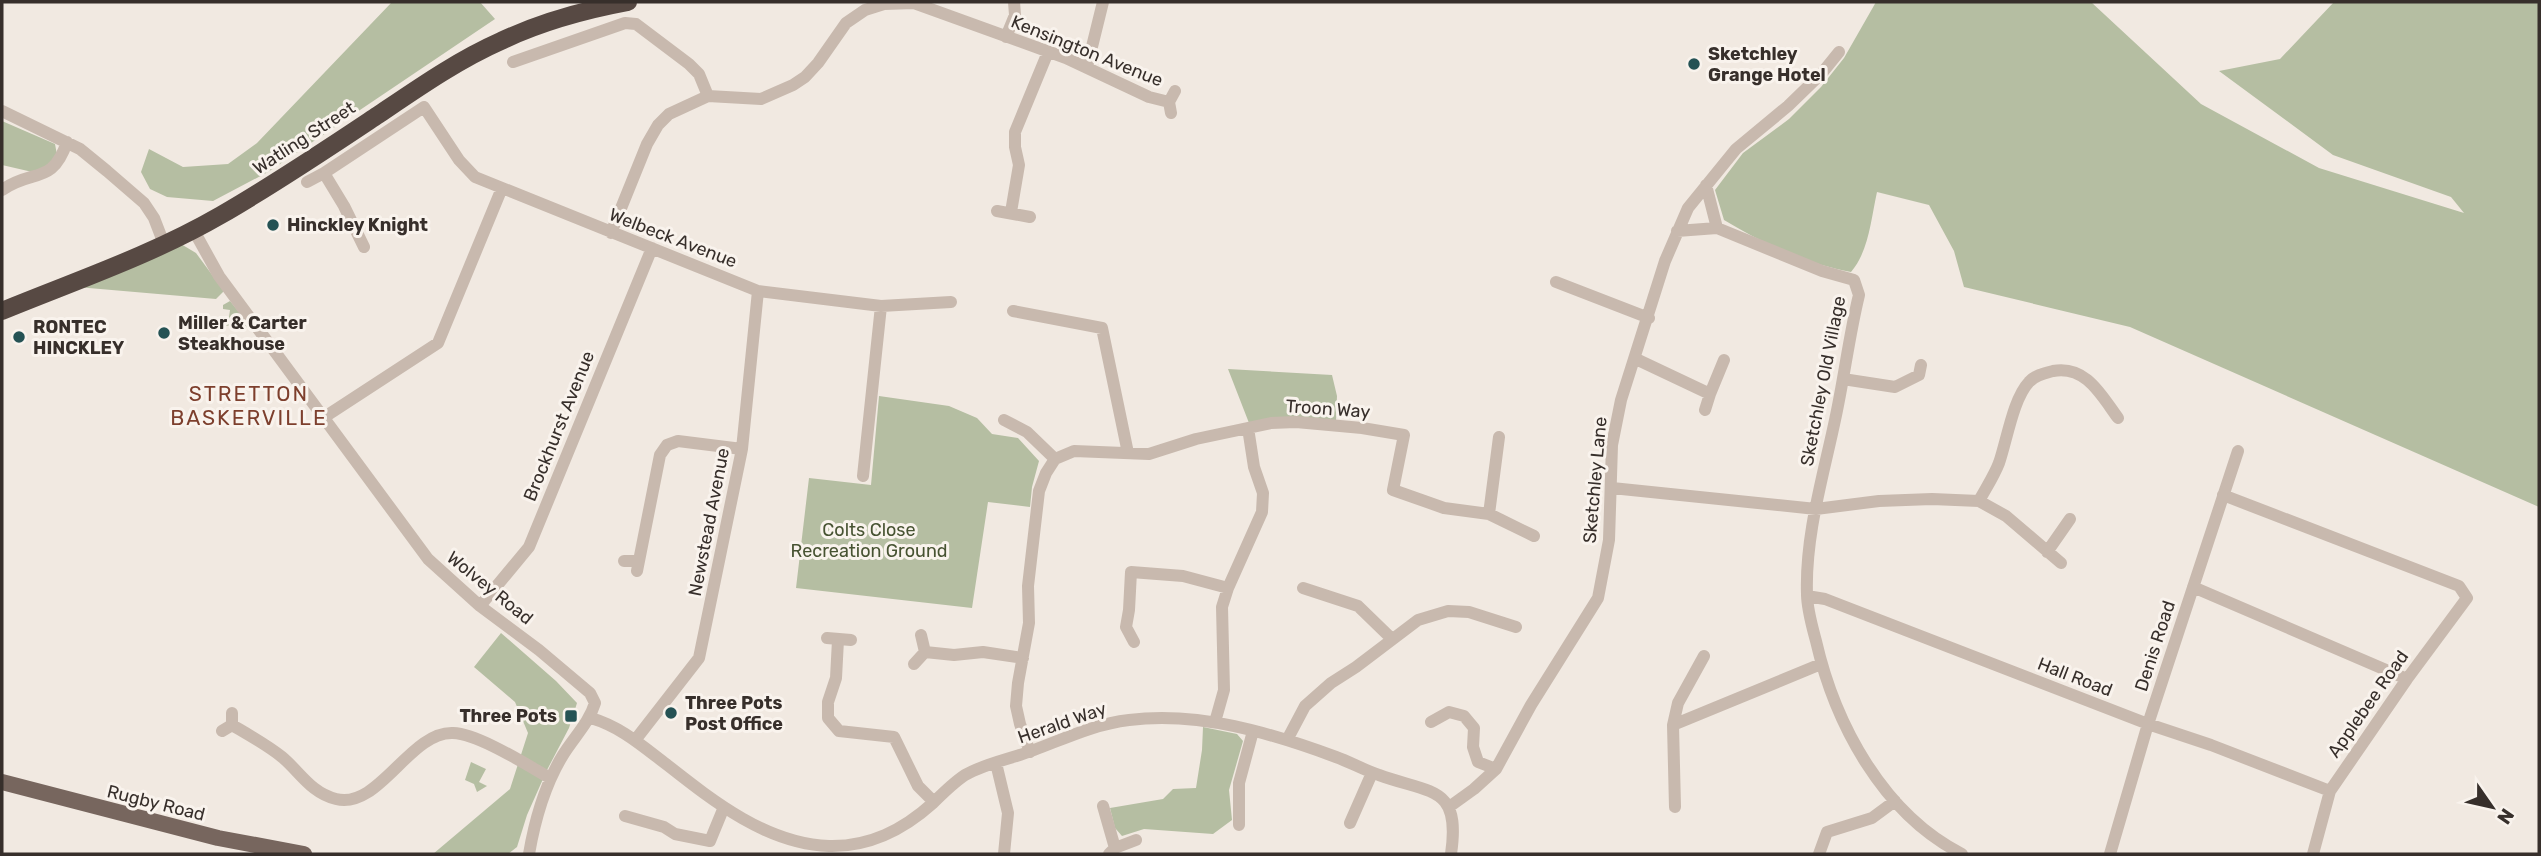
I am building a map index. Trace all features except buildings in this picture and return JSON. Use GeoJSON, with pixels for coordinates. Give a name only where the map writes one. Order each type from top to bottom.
{"type":"FeatureCollection","features":[{"type":"Feature","properties":{"kind":"highway","name":"Watling Street"},"geometry":{"type":"LineString","coordinates":[[2,311],[164,244],[220,216],[466,59],[502,40],[601,4],[628,2]]}},
{"type":"Feature","properties":{"kind":"main road","name":"Rugby Road"},"geometry":{"type":"LineString","coordinates":[[2,782],[218,838],[304,854]]}},
{"type":"Feature","properties":{"kind":"street"},"geometry":{"type":"LineString","coordinates":[[1006,37],[1015,15],[1014,2]]}},
{"type":"Feature","properties":{"kind":"street"},"geometry":{"type":"LineString","coordinates":[[1087,67],[1103,2]]}},
{"type":"Feature","properties":{"kind":"street","name":"Kensington Avenue"},"geometry":{"type":"LineString","coordinates":[[611,233],[647,144],[657,125],[669,114],[708,96],[761,99],[793,85],[818,63],[846,23],[865,10],[884,4],[914,3],[1087,67],[1149,97],[1172,102]]}},
{"type":"Feature","properties":{"kind":"street"},"geometry":{"type":"LineString","coordinates":[[522,63],[625,23],[636,24],[699,74],[708,96]]}},
{"type":"Feature","properties":{"kind":"street"},"geometry":{"type":"LineString","coordinates":[[1011,212],[1019,165],[1014,147],[1015,132],[1048,52]]}},
{"type":"Feature","properties":{"kind":"street","name":"Sketchley Lane"},"geometry":{"type":"LineString","coordinates":[[1449,807],[1496,769],[1531,705],[1598,598],[1609,540],[1612,445],[1621,400],[1665,261],[1688,208],[1736,149],[1788,106],[1839,52]]}},
{"type":"Feature","properties":{"kind":"street","name":"Welbeck Avenue"},"geometry":{"type":"LineString","coordinates":[[324,173],[424,107],[475,177],[758,291],[881,306],[951,302]]}},
{"type":"Feature","properties":{"kind":"street"},"geometry":{"type":"LineString","coordinates":[[2,111],[80,149],[144,203],[154,218],[164,244]]}},
{"type":"Feature","properties":{"kind":"street"},"geometry":{"type":"LineString","coordinates":[[2,190],[26,177],[35,177],[51,170],[60,161],[66,142]]}},
{"type":"Feature","properties":{"kind":"street"},"geometry":{"type":"LineString","coordinates":[[307,182],[324,173],[364,247]]}},
{"type":"Feature","properties":{"kind":"street"},"geometry":{"type":"LineString","coordinates":[[1706,185],[1717,228]]}},
{"type":"Feature","properties":{"kind":"street"},"geometry":{"type":"LineString","coordinates":[[323,418],[438,343],[502,188]]}},
{"type":"Feature","properties":{"kind":"street"},"geometry":{"type":"LineString","coordinates":[[997,211],[1030,217]]}},
{"type":"Feature","properties":{"kind":"street","name":"Sketchley Old Village"},"geometry":{"type":"LineString","coordinates":[[1678,231],[1717,228],[1822,271],[1854,280],[1859,295],[1816,509],[1808,557],[1807,596],[1821,664],[1860,755],[1895,801],[1936,841],[1962,854]]}},
{"type":"Feature","properties":{"kind":"street","name":"Wolvey Road"},"geometry":{"type":"LineString","coordinates":[[193,229],[219,276],[428,559],[480,606],[590,693],[595,703],[591,718]]}},
{"type":"Feature","properties":{"kind":"street","name":"Brockhurst Avenue"},"geometry":{"type":"LineString","coordinates":[[480,606],[529,547],[652,248]]}},
{"type":"Feature","properties":{"kind":"street"},"geometry":{"type":"LineString","coordinates":[[1556,282],[1649,318]]}},
{"type":"Feature","properties":{"kind":"street","name":"Newstead Avenue"},"geometry":{"type":"LineString","coordinates":[[636,739],[699,658],[742,449],[758,291]]}},
{"type":"Feature","properties":{"kind":"street"},"geometry":{"type":"LineString","coordinates":[[863,476],[881,306]]}},
{"type":"Feature","properties":{"kind":"street"},"geometry":{"type":"LineString","coordinates":[[1013,311],[1102,328],[1128,453]]}},
{"type":"Feature","properties":{"kind":"street"},"geometry":{"type":"LineString","coordinates":[[1636,359],[1710,394]]}},
{"type":"Feature","properties":{"kind":"street"},"geometry":{"type":"LineString","coordinates":[[1705,410],[1724,360]]}},
{"type":"Feature","properties":{"kind":"street"},"geometry":{"type":"LineString","coordinates":[[1843,379],[1895,387],[1919,375],[1921,365]]}},
{"type":"Feature","properties":{"kind":"street"},"geometry":{"type":"LineString","coordinates":[[1979,501],[1998,464],[2020,399],[2029,382],[2043,373],[2059,370],[2084,376],[2094,384],[2118,418]]}},
{"type":"Feature","properties":{"kind":"street"},"geometry":{"type":"LineString","coordinates":[[1004,420],[1027,432],[1055,460],[1046,472],[1039,491],[1028,586],[1029,624],[1016,706],[1030,752]]}},
{"type":"Feature","properties":{"kind":"street","name":"Troon Way"},"geometry":{"type":"LineString","coordinates":[[1055,460],[1073,452],[1149,454],[1196,439],[1248,428],[1296,422],[1362,428],[1404,435],[1393,490],[1444,508],[1489,514]]}},
{"type":"Feature","properties":{"kind":"street"},"geometry":{"type":"LineString","coordinates":[[1215,722],[1224,690],[1222,607],[1262,512],[1263,493],[1254,467],[1248,428]]}},
{"type":"Feature","properties":{"kind":"street"},"geometry":{"type":"LineString","coordinates":[[1499,437],[1489,514],[1534,536]]}},
{"type":"Feature","properties":{"kind":"street"},"geometry":{"type":"LineString","coordinates":[[624,561],[638,566],[660,455],[667,445],[678,442],[742,449]]}},
{"type":"Feature","properties":{"kind":"street","name":"Denis Road"},"geometry":{"type":"LineString","coordinates":[[2110,854],[2148,724],[2238,451]]}},
{"type":"Feature","properties":{"kind":"street"},"geometry":{"type":"LineString","coordinates":[[1612,488],[1816,509],[1879,501],[1979,501],[2006,516],[2061,563]]}},
{"type":"Feature","properties":{"kind":"street","name":"Applebee Road"},"geometry":{"type":"LineString","coordinates":[[2223,495],[2459,586],[2467,598],[2330,791],[2313,854]]}},
{"type":"Feature","properties":{"kind":"street"},"geometry":{"type":"LineString","coordinates":[[2047,552],[2070,520]]}},
{"type":"Feature","properties":{"kind":"street"},"geometry":{"type":"LineString","coordinates":[[1134,642],[1126,627],[1131,572],[1183,576],[1228,588]]}},
{"type":"Feature","properties":{"kind":"street"},"geometry":{"type":"LineString","coordinates":[[2193,587],[2407,679]]}},
{"type":"Feature","properties":{"kind":"street"},"geometry":{"type":"LineString","coordinates":[[1303,588],[1358,606],[1392,639]]}},
{"type":"Feature","properties":{"kind":"street","name":"Hall Road"},"geometry":{"type":"LineString","coordinates":[[1807,596],[1825,599],[2330,791]]}},
{"type":"Feature","properties":{"kind":"street"},"geometry":{"type":"LineString","coordinates":[[1287,740],[1305,706],[1331,683],[1418,621],[1448,611],[1469,612],[1516,627]]}},
{"type":"Feature","properties":{"kind":"street"},"geometry":{"type":"LineString","coordinates":[[921,635],[925,652]]}},
{"type":"Feature","properties":{"kind":"street"},"geometry":{"type":"LineString","coordinates":[[839,639],[836,678],[828,702],[828,718],[839,731],[894,737],[918,786],[934,802]]}},
{"type":"Feature","properties":{"kind":"street"},"geometry":{"type":"LineString","coordinates":[[925,652],[954,655],[983,652],[1023,659]]}},
{"type":"Feature","properties":{"kind":"street"},"geometry":{"type":"LineString","coordinates":[[914,664],[925,652]]}},
{"type":"Feature","properties":{"kind":"street"},"geometry":{"type":"LineString","coordinates":[[1675,807],[1673,725],[1678,703],[1704,656]]}},
{"type":"Feature","properties":{"kind":"street"},"geometry":{"type":"LineString","coordinates":[[1673,725],[1821,664]]}},
{"type":"Feature","properties":{"kind":"street"},"geometry":{"type":"LineString","coordinates":[[1431,722],[1449,712],[1464,716],[1474,728],[1473,747],[1478,762],[1496,769]]}},
{"type":"Feature","properties":{"kind":"street"},"geometry":{"type":"LineString","coordinates":[[529,854],[535,820],[550,778],[575,736],[591,718],[613,724],[636,739],[724,807],[710,841],[675,834],[664,827],[625,816]]}},
{"type":"Feature","properties":{"kind":"street","name":"Herald Way"},"geometry":{"type":"LineString","coordinates":[[724,807],[773,834],[811,844],[858,844],[895,832],[913,821],[965,775],[1087,729],[1128,720],[1167,718],[1215,722],[1287,740],[1355,764],[1372,773],[1437,794],[1449,807]]}},
{"type":"Feature","properties":{"kind":"street"},"geometry":{"type":"LineString","coordinates":[[229,723],[282,758],[316,791],[337,800],[363,795],[428,740],[451,732],[504,752],[550,778]]}},
{"type":"Feature","properties":{"kind":"street"},"geometry":{"type":"LineString","coordinates":[[1239,825],[1239,783],[1253,731]]}},
{"type":"Feature","properties":{"kind":"street"},"geometry":{"type":"LineString","coordinates":[[996,763],[1008,813],[1004,854]]}},
{"type":"Feature","properties":{"kind":"street"},"geometry":{"type":"LineString","coordinates":[[1350,823],[1372,773]]}},
{"type":"Feature","properties":{"kind":"street"},"geometry":{"type":"LineString","coordinates":[[1819,854],[1827,832],[1872,818],[1895,801]]}},
{"type":"Feature","properties":{"kind":"street"},"geometry":{"type":"LineString","coordinates":[[1103,806],[1112,851],[1136,840]]}},
{"type":"Feature","properties":{"kind":"street"},"geometry":{"type":"LineString","coordinates":[[1449,807],[1453,825],[1451,854]]}},
{"type":"Feature","properties":{"kind":"green space"},"geometry":{"type":"Polygon","coordinates":[[[392,2],[480,2],[495,19],[268,172],[213,201],[167,197],[150,189],[141,172],[149,149],[183,167],[228,164],[257,143],[392,2]]]}},
{"type":"Feature","properties":{"kind":"green space"},"geometry":{"type":"Polygon","coordinates":[[[1876,2],[2091,2],[2201,104],[2319,168],[2464,213],[2451,197],[2333,155],[2219,71],[2280,59],[2334,2],[2539,2],[2539,507],[2130,327],[1964,287],[1954,251],[1929,205],[1877,192],[1866,245],[1851,272],[1785,252],[1724,220],[1715,190],[1743,153],[1789,119],[1821,87],[1844,58],[1876,2]]]}},
{"type":"Feature","properties":{"kind":"green space"},"geometry":{"type":"Polygon","coordinates":[[[2,121],[55,144],[57,155],[41,174],[2,165],[2,121]]]}},
{"type":"Feature","properties":{"kind":"green space"},"geometry":{"type":"Polygon","coordinates":[[[181,244],[196,253],[224,291],[216,299],[77,287],[181,244]]]}},
{"type":"Feature","properties":{"kind":"green space"},"geometry":{"type":"Polygon","coordinates":[[[230,301],[252,328],[221,325],[222,317],[229,317],[230,310],[223,309],[223,305],[230,301]]]}},
{"type":"Feature","properties":{"kind":"green space"},"geometry":{"type":"Polygon","coordinates":[[[1228,369],[1332,375],[1337,396],[1336,421],[1249,423],[1228,369]]]}},
{"type":"Feature","properties":{"kind":"green space","name":"Colts Close Recreation Ground"},"geometry":{"type":"Polygon","coordinates":[[[879,396],[949,406],[977,418],[992,434],[1018,438],[1039,461],[1030,507],[988,502],[972,608],[796,588],[809,478],[871,485],[879,396]]]}},
{"type":"Feature","properties":{"kind":"green space"},"geometry":{"type":"Polygon","coordinates":[[[501,633],[577,703],[569,728],[527,815],[517,847],[508,854],[433,854],[510,789],[528,733],[515,702],[474,667],[501,633]]]}},
{"type":"Feature","properties":{"kind":"green space"},"geometry":{"type":"Polygon","coordinates":[[[1203,727],[1237,734],[1243,741],[1229,790],[1232,820],[1213,834],[1144,829],[1122,836],[1115,828],[1110,808],[1163,799],[1173,789],[1196,788],[1203,727]]]}},
{"type":"Feature","properties":{"kind":"green space"},"geometry":{"type":"Polygon","coordinates":[[[471,762],[486,769],[479,782],[487,786],[477,792],[474,784],[465,780],[471,762]]]}},
{"type":"Feature","properties":{"kind":"place","name":"Sketchley Grange Hotel"},"geometry":{"type":"Point","coordinates":[1694,64]}},
{"type":"Feature","properties":{"kind":"place","name":"Hinckley Knight"},"geometry":{"type":"Point","coordinates":[273,225]}},
{"type":"Feature","properties":{"kind":"place","name":"Miller & Carter Steakhouse"},"geometry":{"type":"Point","coordinates":[164,333]}},
{"type":"Feature","properties":{"kind":"place","name":"RONTEC HINCKLEY"},"geometry":{"type":"Point","coordinates":[19,337]}},
{"type":"Feature","properties":{"kind":"place","name":"Three Pots Post Office"},"geometry":{"type":"Point","coordinates":[671,713]}},
{"type":"Feature","properties":{"kind":"place","name":"Three Pots"},"geometry":{"type":"Point","coordinates":[571,716]}},
{"type":"Feature","properties":{"kind":"district","name":"STRETTON BASKERVILLE"},"geometry":{"type":"Point","coordinates":[249,405]}}]}
